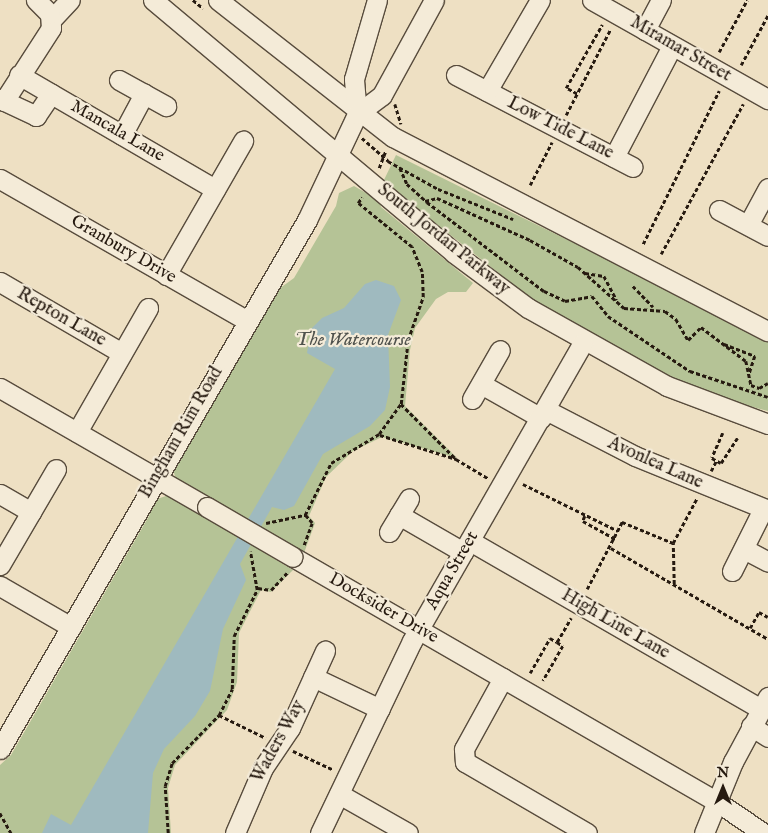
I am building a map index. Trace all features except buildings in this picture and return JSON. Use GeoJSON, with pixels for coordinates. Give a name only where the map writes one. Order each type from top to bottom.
{"type":"FeatureCollection","features":[{"type":"Feature","properties":{"kind":"street"},"geometry":{"type":"LineString","coordinates":[[36,0],[52,19]]}},
{"type":"Feature","properties":{"kind":"street"},"geometry":{"type":"LineString","coordinates":[[51,94],[36,116],[2,100],[49,32],[52,19],[70,0]]}},
{"type":"Feature","properties":{"kind":"street","name":"South Jordan Parkway"},"geometry":{"type":"LineString","coordinates":[[153,0],[478,272],[583,342],[667,386],[768,424]]}},
{"type":"Feature","properties":{"kind":"street"},"geometry":{"type":"LineString","coordinates":[[218,0],[357,114],[406,145],[768,331]]}},
{"type":"Feature","properties":{"kind":"street","name":"Bingham Rim Road"},"geometry":{"type":"LineString","coordinates":[[0,749],[72,628],[246,320],[307,220],[357,114],[354,79],[377,0]]}},
{"type":"Feature","properties":{"kind":"street","name":"Bingham Rim Road"},"geometry":{"type":"LineString","coordinates":[[357,114],[382,95],[434,0]]}},
{"type":"Feature","properties":{"kind":"street","name":"Low Tide Lane"},"geometry":{"type":"LineString","coordinates":[[487,91],[540,0]]}},
{"type":"Feature","properties":{"kind":"street","name":"Miramar Street"},"geometry":{"type":"LineString","coordinates":[[592,0],[768,99]]}},
{"type":"Feature","properties":{"kind":"street"},"geometry":{"type":"LineString","coordinates":[[645,30],[661,0]]}},
{"type":"Feature","properties":{"kind":"street"},"geometry":{"type":"LineString","coordinates":[[614,157],[672,46]]}},
{"type":"Feature","properties":{"kind":"street","name":"Low Tide Lane"},"geometry":{"type":"LineString","coordinates":[[456,74],[633,167]]}},
{"type":"Feature","properties":{"kind":"street","name":"Mancala Lane"},"geometry":{"type":"LineString","coordinates":[[20,76],[215,189]]}},
{"type":"Feature","properties":{"kind":"street"},"geometry":{"type":"LineString","coordinates":[[119,80],[166,106]]}},
{"type":"Feature","properties":{"kind":"street"},"geometry":{"type":"LineString","coordinates":[[122,135],[144,94]]}},
{"type":"Feature","properties":{"kind":"street"},"geometry":{"type":"LineString","coordinates":[[166,275],[243,140]]}},
{"type":"Feature","properties":{"kind":"street","name":"Granbury Drive"},"geometry":{"type":"LineString","coordinates":[[0,179],[246,320]]}},
{"type":"Feature","properties":{"kind":"street"},"geometry":{"type":"LineString","coordinates":[[748,225],[768,188]]}},
{"type":"Feature","properties":{"kind":"street"},"geometry":{"type":"LineString","coordinates":[[719,210],[768,236]]}},
{"type":"Feature","properties":{"kind":"street","name":"Repton Lane"},"geometry":{"type":"LineString","coordinates":[[0,282],[122,353]]}},
{"type":"Feature","properties":{"kind":"street","name":"Repton Lane"},"geometry":{"type":"LineString","coordinates":[[77,432],[148,308]]}},
{"type":"Feature","properties":{"kind":"street","name":"Aqua Street"},"geometry":{"type":"LineString","coordinates":[[320,833],[419,629],[583,342]]}},
{"type":"Feature","properties":{"kind":"street","name":"Avonlea Lane"},"geometry":{"type":"LineString","coordinates":[[500,350],[476,391],[543,414],[703,486],[766,509]]}},
{"type":"Feature","properties":{"kind":"street","name":"Docksider Drive"},"geometry":{"type":"LineString","coordinates":[[0,388],[716,801],[763,833]]}},
{"type":"Feature","properties":{"kind":"street"},"geometry":{"type":"LineString","coordinates":[[0,565],[56,468]]}},
{"type":"Feature","properties":{"kind":"street"},"geometry":{"type":"LineString","coordinates":[[0,494],[31,512]]}},
{"type":"Feature","properties":{"kind":"street"},"geometry":{"type":"LineString","coordinates":[[390,532],[409,499]]}},
{"type":"Feature","properties":{"kind":"street"},"geometry":{"type":"LineString","coordinates":[[732,571],[766,509]]}},
{"type":"Feature","properties":{"kind":"street","name":"High Line Lane"},"geometry":{"type":"LineString","coordinates":[[399,515],[579,604],[764,703]]}},
{"type":"Feature","properties":{"kind":"street"},"geometry":{"type":"LineString","coordinates":[[744,549],[768,562]]}},
{"type":"Feature","properties":{"kind":"street"},"geometry":{"type":"LineString","coordinates":[[0,586],[72,628]]}},
{"type":"Feature","properties":{"kind":"street","name":"Waders Way"},"geometry":{"type":"LineString","coordinates":[[235,833],[263,768],[290,728],[325,651]]}},
{"type":"Feature","properties":{"kind":"street"},"geometry":{"type":"LineString","coordinates":[[314,677],[380,709]]}},
{"type":"Feature","properties":{"kind":"street"},"geometry":{"type":"LineString","coordinates":[[503,678],[464,749],[465,762],[588,833]]}},
{"type":"Feature","properties":{"kind":"street"},"geometry":{"type":"LineString","coordinates":[[704,833],[716,801],[764,703]]}},
{"type":"Feature","properties":{"kind":"street"},"geometry":{"type":"LineString","coordinates":[[752,726],[768,737]]}},
{"type":"Feature","properties":{"kind":"street"},"geometry":{"type":"LineString","coordinates":[[339,794],[408,833]]}},
{"type":"Feature","properties":{"kind":"path"},"geometry":{"type":"LineString","coordinates":[[718,54],[747,0]]}},
{"type":"Feature","properties":{"kind":"path"},"geometry":{"type":"LineString","coordinates":[[735,73],[768,15]]}},
{"type":"Feature","properties":{"kind":"path"},"geometry":{"type":"LineString","coordinates":[[577,94],[566,88],[602,25]]}},
{"type":"Feature","properties":{"kind":"path"},"geometry":{"type":"LineString","coordinates":[[530,186],[610,30]]}},
{"type":"Feature","properties":{"kind":"path"},"geometry":{"type":"LineString","coordinates":[[643,244],[719,91]]}},
{"type":"Feature","properties":{"kind":"path"},"geometry":{"type":"LineString","coordinates":[[390,99],[401,112],[398,129]]}},
{"type":"Feature","properties":{"kind":"path"},"geometry":{"type":"LineString","coordinates":[[661,254],[743,104]]}},
{"type":"Feature","properties":{"kind":"path"},"geometry":{"type":"LineString","coordinates":[[376,151],[400,168],[438,189],[517,220]]}},
{"type":"Feature","properties":{"kind":"path"},"geometry":{"type":"LineString","coordinates":[[376,176],[385,151]]}},
{"type":"Feature","properties":{"kind":"path"},"geometry":{"type":"LineString","coordinates":[[400,168],[407,184],[425,200],[550,294],[569,302],[592,296],[608,316],[690,371],[768,397]]}},
{"type":"Feature","properties":{"kind":"path"},"geometry":{"type":"LineString","coordinates":[[425,200],[437,198],[530,240],[584,272],[619,304],[628,309],[653,307],[672,314],[686,339],[693,339],[701,326],[746,361],[749,376],[755,388],[754,392]]}},
{"type":"Feature","properties":{"kind":"path"},"geometry":{"type":"LineString","coordinates":[[358,203],[414,253]]}},
{"type":"Feature","properties":{"kind":"path"},"geometry":{"type":"LineString","coordinates":[[584,272],[604,276],[619,304]]}},
{"type":"Feature","properties":{"kind":"path"},"geometry":{"type":"LineString","coordinates":[[633,286],[653,307]]}},
{"type":"Feature","properties":{"kind":"path"},"geometry":{"type":"LineString","coordinates":[[722,344],[755,356],[749,376]]}},
{"type":"Feature","properties":{"kind":"path"},"geometry":{"type":"LineString","coordinates":[[755,388],[768,383]]}},
{"type":"Feature","properties":{"kind":"path"},"geometry":{"type":"LineString","coordinates":[[401,404],[456,459]]}},
{"type":"Feature","properties":{"kind":"path"},"geometry":{"type":"LineString","coordinates":[[723,433],[712,458],[721,464],[737,438]]}},
{"type":"Feature","properties":{"kind":"path"},"geometry":{"type":"LineString","coordinates":[[380,434],[456,459],[489,479]]}},
{"type":"Feature","properties":{"kind":"path"},"geometry":{"type":"LineString","coordinates":[[674,584],[673,543],[716,461]]}},
{"type":"Feature","properties":{"kind":"path"},"geometry":{"type":"LineString","coordinates":[[523,484],[618,531]]}},
{"type":"Feature","properties":{"kind":"path"},"geometry":{"type":"LineString","coordinates":[[258,588],[271,590],[295,559],[312,523],[305,515]]}},
{"type":"Feature","properties":{"kind":"path"},"geometry":{"type":"LineString","coordinates":[[585,516],[583,521],[615,539]]}},
{"type":"Feature","properties":{"kind":"path"},"geometry":{"type":"LineString","coordinates":[[556,642],[611,548],[622,522],[673,543]]}},
{"type":"Feature","properties":{"kind":"path"},"geometry":{"type":"LineString","coordinates":[[611,548],[768,639]]}},
{"type":"Feature","properties":{"kind":"path"},"geometry":{"type":"LineString","coordinates":[[750,628],[759,612],[768,617]]}},
{"type":"Feature","properties":{"kind":"path"},"geometry":{"type":"LineString","coordinates":[[530,673],[550,638],[563,646],[543,681]]}},
{"type":"Feature","properties":{"kind":"path"},"geometry":{"type":"LineString","coordinates":[[0,813],[10,833]]}},
{"type":"Feature","properties":{"kind":"green space"},"geometry":{"type":"Polygon","coordinates":[[[396,155],[768,339],[768,411],[715,397],[652,369],[538,304],[383,182],[396,155]]]}},
{"type":"Feature","properties":{"kind":"green space"},"geometry":{"type":"Polygon","coordinates":[[[354,186],[380,201],[381,207],[473,283],[466,292],[448,292],[436,299],[415,328],[410,350],[405,406],[457,458],[382,437],[353,451],[326,477],[309,516],[315,523],[304,553],[176,480],[173,469],[239,359],[239,351],[272,294],[294,278],[336,206],[339,193],[354,186]]]}},
{"type":"Feature","properties":{"kind":"green space"},"geometry":{"type":"Polygon","coordinates":[[[169,495],[293,570],[271,592],[261,590],[239,633],[237,682],[227,710],[175,765],[168,788],[171,833],[0,833],[0,765],[11,755],[149,516],[154,500],[169,495]]]}},
{"type":"Feature","properties":{"kind":"water","name":"The Watercourse"},"geometry":{"type":"Polygon","coordinates":[[[376,280],[394,286],[401,300],[388,335],[390,387],[385,410],[370,426],[323,454],[294,506],[284,510],[272,507],[240,564],[246,580],[223,629],[210,691],[195,716],[164,749],[153,773],[148,833],[42,833],[51,814],[71,825],[335,369],[307,353],[311,329],[322,318],[344,308],[365,284],[376,280]]]}}]}
